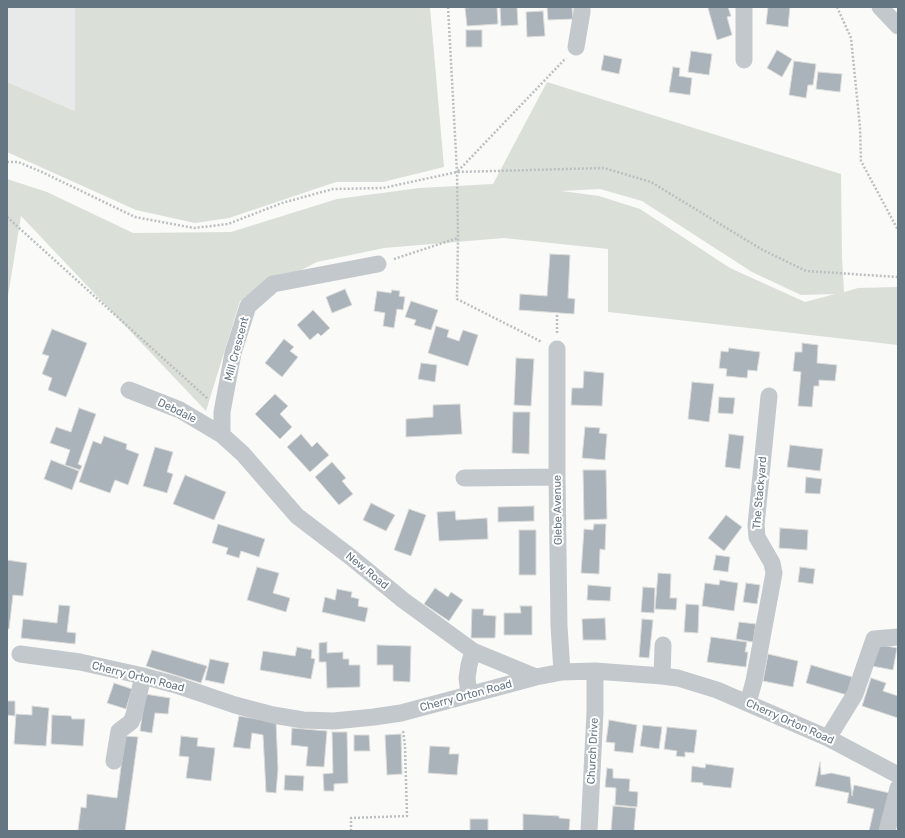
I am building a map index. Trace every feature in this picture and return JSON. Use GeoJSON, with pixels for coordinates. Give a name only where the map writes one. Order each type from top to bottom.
{"type":"FeatureCollection","features":[{"type":"Feature","properties":{"kind":"street"},"geometry":{"type":"LineString","coordinates":[[576,47],[582,7]]}},
{"type":"Feature","properties":{"kind":"street"},"geometry":{"type":"LineString","coordinates":[[744,7],[744,60]]}},
{"type":"Feature","properties":{"kind":"street"},"geometry":{"type":"LineString","coordinates":[[880,7],[898,26]]}},
{"type":"Feature","properties":{"kind":"street","name":"Mill Crescent"},"geometry":{"type":"LineString","coordinates":[[222,435],[222,412],[233,353],[248,306],[273,284],[378,264]]}},
{"type":"Feature","properties":{"kind":"street","name":"Glebe Avenue"},"geometry":{"type":"LineString","coordinates":[[557,349],[559,626],[562,672]]}},
{"type":"Feature","properties":{"kind":"street","name":"Debdale"},"geometry":{"type":"LineString","coordinates":[[129,390],[180,410],[222,435]]}},
{"type":"Feature","properties":{"kind":"street","name":"The Stackyard"},"geometry":{"type":"LineString","coordinates":[[748,703],[754,681],[774,573],[772,563],[757,537],[756,525],[769,396]]}},
{"type":"Feature","properties":{"kind":"street","name":"New Road"},"geometry":{"type":"LineString","coordinates":[[222,435],[243,454],[297,516],[352,558],[403,600],[474,650],[536,677]]}},
{"type":"Feature","properties":{"kind":"street"},"geometry":{"type":"LineString","coordinates":[[464,478],[557,477]]}},
{"type":"Feature","properties":{"kind":"street"},"geometry":{"type":"LineString","coordinates":[[828,738],[856,694],[874,639],[898,637]]}},
{"type":"Feature","properties":{"kind":"street"},"geometry":{"type":"LineString","coordinates":[[662,676],[663,645]]}},
{"type":"Feature","properties":{"kind":"street"},"geometry":{"type":"LineString","coordinates":[[470,694],[467,678],[469,665],[474,650]]}},
{"type":"Feature","properties":{"kind":"street","name":"Cherry Orton Road"},"geometry":{"type":"LineString","coordinates":[[20,654],[80,662],[143,676],[176,685],[235,705],[273,715],[303,720],[334,721],[374,718],[401,713],[536,677],[562,672],[595,671],[678,678],[717,690],[828,738],[898,775]]}},
{"type":"Feature","properties":{"kind":"street","name":"Church Drive"},"geometry":{"type":"LineString","coordinates":[[589,831],[595,712],[595,671]]}},
{"type":"Feature","properties":{"kind":"street"},"geometry":{"type":"LineString","coordinates":[[114,761],[119,731],[131,722],[143,676]]}},
{"type":"Feature","properties":{"kind":"street"},"geometry":{"type":"LineString","coordinates":[[887,831],[898,788]]}},
{"type":"Feature","properties":{"kind":"path"},"geometry":{"type":"LineString","coordinates":[[448,7],[457,172],[457,299],[557,349]]}},
{"type":"Feature","properties":{"kind":"path"},"geometry":{"type":"LineString","coordinates":[[837,7],[851,38],[860,127],[861,161],[898,230]]}},
{"type":"Feature","properties":{"kind":"path"},"geometry":{"type":"LineString","coordinates":[[457,172],[576,47]]}},
{"type":"Feature","properties":{"kind":"path"},"geometry":{"type":"LineString","coordinates":[[7,162],[18,162],[42,172],[135,217],[194,228],[228,224],[282,203],[333,188],[383,188],[457,172],[604,168],[651,182],[761,249],[806,271],[898,276]]}},
{"type":"Feature","properties":{"kind":"path"},"geometry":{"type":"LineString","coordinates":[[7,217],[222,412]]}},
{"type":"Feature","properties":{"kind":"path"},"geometry":{"type":"LineString","coordinates":[[378,264],[458,238]]}},
{"type":"Feature","properties":{"kind":"path"},"geometry":{"type":"LineString","coordinates":[[351,831],[351,818],[407,816],[405,746],[401,713]]}},
{"type":"Feature","properties":{"kind":"shaded area"},"geometry":{"type":"Polygon","coordinates":[[[7,7],[75,7],[75,111],[7,82],[7,7]]]}},
{"type":"Feature","properties":{"kind":"shaded area"},"geometry":{"type":"Polygon","coordinates":[[[75,7],[430,7],[444,167],[383,182],[336,182],[229,218],[195,223],[136,210],[7,152],[7,82],[75,111],[75,7]]]}},
{"type":"Feature","properties":{"kind":"shaded area"},"geometry":{"type":"Polygon","coordinates":[[[547,82],[841,174],[844,292],[858,288],[898,287],[898,345],[608,312],[608,249],[504,238],[384,248],[317,262],[240,301],[206,411],[21,216],[7,302],[7,179],[47,192],[133,233],[231,232],[337,199],[419,188],[493,184],[547,82]],[[600,189],[561,191],[599,196],[640,209],[730,268],[805,302],[835,294],[801,295],[752,272],[642,201],[600,189]]]}},
{"type":"Feature","properties":{"kind":"building"},"geometry":{"type":"Polygon","coordinates":[[[497,7],[498,24],[467,26],[465,8],[497,7]]]}},
{"type":"Feature","properties":{"kind":"building"},"geometry":{"type":"Polygon","coordinates":[[[500,7],[517,7],[518,25],[501,26],[500,7]]]}},
{"type":"Feature","properties":{"kind":"building"},"geometry":{"type":"Polygon","coordinates":[[[547,7],[572,7],[573,19],[548,20],[547,7]]]}},
{"type":"Feature","properties":{"kind":"building"},"geometry":{"type":"Polygon","coordinates":[[[728,7],[731,16],[727,17],[732,35],[717,40],[708,8],[728,7]]]}},
{"type":"Feature","properties":{"kind":"building"},"geometry":{"type":"Polygon","coordinates":[[[768,7],[790,7],[788,27],[766,24],[768,7]]]}},
{"type":"Feature","properties":{"kind":"building"},"geometry":{"type":"Polygon","coordinates":[[[543,11],[545,36],[527,37],[526,12],[543,11]]]}},
{"type":"Feature","properties":{"kind":"building"},"geometry":{"type":"Polygon","coordinates":[[[466,30],[482,30],[482,47],[466,47],[466,30]]]}},
{"type":"Feature","properties":{"kind":"building"},"geometry":{"type":"Polygon","coordinates":[[[777,50],[792,59],[782,77],[767,68],[777,50]]]}},
{"type":"Feature","properties":{"kind":"building"},"geometry":{"type":"Polygon","coordinates":[[[691,51],[712,54],[709,75],[688,72],[691,51]]]}},
{"type":"Feature","properties":{"kind":"building"},"geometry":{"type":"Polygon","coordinates":[[[604,55],[622,59],[619,74],[601,70],[604,55]]]}},
{"type":"Feature","properties":{"kind":"building"},"geometry":{"type":"Polygon","coordinates":[[[794,61],[816,64],[813,85],[808,85],[806,98],[789,95],[794,61]]]}},
{"type":"Feature","properties":{"kind":"building"},"geometry":{"type":"Polygon","coordinates":[[[673,67],[680,68],[679,76],[692,78],[690,95],[669,92],[673,67]]]}},
{"type":"Feature","properties":{"kind":"building"},"geometry":{"type":"Polygon","coordinates":[[[818,72],[842,74],[840,92],[816,89],[818,72]]]}},
{"type":"Feature","properties":{"kind":"building"},"geometry":{"type":"Polygon","coordinates":[[[550,254],[570,255],[568,298],[575,299],[574,314],[519,310],[520,294],[547,296],[550,254]]]}},
{"type":"Feature","properties":{"kind":"building"},"geometry":{"type":"Polygon","coordinates":[[[345,289],[352,305],[332,313],[326,297],[345,289]]]}},
{"type":"Feature","properties":{"kind":"building"},"geometry":{"type":"Polygon","coordinates":[[[392,290],[400,291],[399,296],[405,297],[403,310],[397,309],[394,328],[383,326],[385,313],[374,311],[377,291],[391,293],[392,290]]]}},
{"type":"Feature","properties":{"kind":"building"},"geometry":{"type":"Polygon","coordinates":[[[411,301],[438,310],[431,330],[414,325],[416,320],[405,317],[411,301]]]}},
{"type":"Feature","properties":{"kind":"building"},"geometry":{"type":"Polygon","coordinates":[[[313,310],[330,328],[321,336],[318,333],[310,340],[297,325],[313,310]]]}},
{"type":"Feature","properties":{"kind":"building"},"geometry":{"type":"Polygon","coordinates":[[[436,326],[449,330],[447,337],[459,341],[463,330],[478,335],[468,366],[428,353],[436,326]]]}},
{"type":"Feature","properties":{"kind":"building"},"geometry":{"type":"Polygon","coordinates":[[[52,329],[87,343],[66,397],[48,390],[52,378],[42,374],[49,356],[42,354],[52,329]]]}},
{"type":"Feature","properties":{"kind":"building"},"geometry":{"type":"Polygon","coordinates":[[[284,339],[294,347],[290,351],[298,357],[282,377],[265,363],[284,339]]]}},
{"type":"Feature","properties":{"kind":"building"},"geometry":{"type":"Polygon","coordinates":[[[802,343],[818,345],[817,363],[837,365],[835,381],[819,380],[819,386],[814,386],[812,407],[798,406],[801,372],[793,371],[795,352],[802,352],[802,343]]]}},
{"type":"Feature","properties":{"kind":"building"},"geometry":{"type":"Polygon","coordinates":[[[729,348],[760,352],[757,371],[748,370],[747,378],[726,376],[727,369],[719,368],[721,351],[728,352],[729,348]]]}},
{"type":"Feature","properties":{"kind":"building"},"geometry":{"type":"Polygon","coordinates":[[[516,358],[534,359],[531,406],[514,405],[516,358]]]}},
{"type":"Feature","properties":{"kind":"building"},"geometry":{"type":"Polygon","coordinates":[[[421,363],[437,365],[435,382],[418,379],[421,363]]]}},
{"type":"Feature","properties":{"kind":"building"},"geometry":{"type":"Polygon","coordinates":[[[584,371],[604,373],[602,406],[571,405],[572,388],[583,388],[584,371]]]}},
{"type":"Feature","properties":{"kind":"building"},"geometry":{"type":"Polygon","coordinates":[[[692,382],[714,384],[709,422],[688,419],[692,382]]]}},
{"type":"Feature","properties":{"kind":"building"},"geometry":{"type":"Polygon","coordinates":[[[275,394],[288,406],[280,414],[292,427],[280,439],[255,414],[275,394]]]}},
{"type":"Feature","properties":{"kind":"building"},"geometry":{"type":"Polygon","coordinates":[[[719,397],[735,398],[733,414],[718,413],[719,397]]]}},
{"type":"Feature","properties":{"kind":"building"},"geometry":{"type":"Polygon","coordinates":[[[460,404],[462,434],[406,437],[406,419],[433,417],[433,405],[460,404]]]}},
{"type":"Feature","properties":{"kind":"building"},"geometry":{"type":"Polygon","coordinates":[[[79,408],[96,414],[78,464],[82,466],[80,470],[65,465],[70,450],[50,443],[56,427],[71,432],[79,408]]]}},
{"type":"Feature","properties":{"kind":"building"},"geometry":{"type":"Polygon","coordinates":[[[513,412],[530,412],[529,454],[512,453],[513,412]]]}},
{"type":"Feature","properties":{"kind":"building"},"geometry":{"type":"Polygon","coordinates":[[[585,427],[600,428],[599,433],[607,434],[605,460],[582,458],[585,427]]]}},
{"type":"Feature","properties":{"kind":"building"},"geometry":{"type":"Polygon","coordinates":[[[301,434],[312,447],[317,442],[329,455],[310,472],[287,447],[301,434]]]}},
{"type":"Feature","properties":{"kind":"building"},"geometry":{"type":"Polygon","coordinates":[[[729,434],[744,436],[740,469],[725,467],[729,434]]]}},
{"type":"Feature","properties":{"kind":"building"},"geometry":{"type":"Polygon","coordinates":[[[104,436],[127,444],[126,449],[139,454],[128,485],[115,480],[110,493],[79,482],[93,441],[101,444],[104,436]]]}},
{"type":"Feature","properties":{"kind":"building"},"geometry":{"type":"Polygon","coordinates":[[[790,445],[823,449],[820,471],[787,467],[790,445]]]}},
{"type":"Feature","properties":{"kind":"building"},"geometry":{"type":"Polygon","coordinates":[[[155,447],[173,452],[167,472],[173,474],[167,493],[143,486],[155,447]]]}},
{"type":"Feature","properties":{"kind":"building"},"geometry":{"type":"Polygon","coordinates":[[[51,460],[79,471],[72,490],[44,479],[51,460]]]}},
{"type":"Feature","properties":{"kind":"building"},"geometry":{"type":"Polygon","coordinates":[[[332,462],[346,478],[342,481],[353,494],[339,505],[315,477],[332,462]]]}},
{"type":"Feature","properties":{"kind":"building"},"geometry":{"type":"Polygon","coordinates":[[[583,470],[606,470],[607,519],[584,520],[583,470]]]}},
{"type":"Feature","properties":{"kind":"building"},"geometry":{"type":"Polygon","coordinates":[[[185,475],[226,492],[214,520],[173,504],[185,475]]]}},
{"type":"Feature","properties":{"kind":"building"},"geometry":{"type":"Polygon","coordinates":[[[806,477],[822,479],[820,494],[805,493],[806,477]]]}},
{"type":"Feature","properties":{"kind":"building"},"geometry":{"type":"Polygon","coordinates":[[[371,503],[395,515],[386,531],[363,520],[371,503]]]}},
{"type":"Feature","properties":{"kind":"building"},"geometry":{"type":"Polygon","coordinates":[[[534,506],[534,521],[498,522],[498,507],[534,506]]]}},
{"type":"Feature","properties":{"kind":"building"},"geometry":{"type":"Polygon","coordinates":[[[409,509],[426,515],[411,556],[394,550],[409,509]]]}},
{"type":"Feature","properties":{"kind":"building"},"geometry":{"type":"Polygon","coordinates":[[[455,511],[456,520],[487,518],[488,539],[439,541],[437,512],[455,511]]]}},
{"type":"Feature","properties":{"kind":"building"},"geometry":{"type":"Polygon","coordinates":[[[726,515],[742,527],[724,551],[708,538],[726,515]]]}},
{"type":"Feature","properties":{"kind":"building"},"geometry":{"type":"Polygon","coordinates":[[[218,524],[265,539],[259,557],[241,551],[239,558],[226,554],[228,548],[212,543],[218,524]]]}},
{"type":"Feature","properties":{"kind":"building"},"geometry":{"type":"Polygon","coordinates":[[[594,524],[606,524],[605,550],[600,549],[599,574],[581,573],[584,529],[593,530],[594,524]]]}},
{"type":"Feature","properties":{"kind":"building"},"geometry":{"type":"Polygon","coordinates":[[[780,528],[808,530],[807,550],[779,548],[780,528]]]}},
{"type":"Feature","properties":{"kind":"building"},"geometry":{"type":"Polygon","coordinates":[[[519,530],[536,530],[536,575],[519,575],[519,530]]]}},
{"type":"Feature","properties":{"kind":"building"},"geometry":{"type":"Polygon","coordinates":[[[716,555],[730,557],[728,572],[713,570],[716,555]]]}},
{"type":"Feature","properties":{"kind":"building"},"geometry":{"type":"Polygon","coordinates":[[[7,560],[27,563],[23,596],[13,595],[9,629],[7,629],[7,560]]]}},
{"type":"Feature","properties":{"kind":"building"},"geometry":{"type":"Polygon","coordinates":[[[257,567],[279,573],[273,593],[290,598],[286,612],[247,600],[257,567]]]}},
{"type":"Feature","properties":{"kind":"building"},"geometry":{"type":"Polygon","coordinates":[[[800,567],[815,569],[813,584],[798,582],[800,567]]]}},
{"type":"Feature","properties":{"kind":"building"},"geometry":{"type":"Polygon","coordinates":[[[658,573],[671,574],[670,598],[677,598],[676,610],[655,609],[658,573]]]}},
{"type":"Feature","properties":{"kind":"building"},"geometry":{"type":"Polygon","coordinates":[[[720,580],[738,583],[734,611],[702,606],[705,583],[719,585],[720,580]]]}},
{"type":"Feature","properties":{"kind":"building"},"geometry":{"type":"Polygon","coordinates":[[[746,583],[760,585],[757,604],[743,602],[746,583]]]}},
{"type":"Feature","properties":{"kind":"building"},"geometry":{"type":"Polygon","coordinates":[[[588,585],[611,587],[610,601],[587,600],[588,585]]]}},
{"type":"Feature","properties":{"kind":"building"},"geometry":{"type":"Polygon","coordinates":[[[643,587],[655,588],[654,613],[641,612],[643,587]]]}},
{"type":"Feature","properties":{"kind":"building"},"geometry":{"type":"Polygon","coordinates":[[[435,588],[448,597],[451,592],[463,600],[449,621],[424,604],[435,588]]]}},
{"type":"Feature","properties":{"kind":"building"},"geometry":{"type":"Polygon","coordinates":[[[337,589],[352,592],[351,597],[359,599],[358,606],[368,608],[365,622],[322,612],[325,597],[335,600],[337,589]]]}},
{"type":"Feature","properties":{"kind":"building"},"geometry":{"type":"Polygon","coordinates":[[[686,604],[699,605],[698,633],[684,632],[686,604]]]}},
{"type":"Feature","properties":{"kind":"building"},"geometry":{"type":"Polygon","coordinates":[[[59,605],[70,606],[67,632],[76,633],[75,644],[21,638],[23,619],[57,623],[59,605]]]}},
{"type":"Feature","properties":{"kind":"building"},"geometry":{"type":"Polygon","coordinates":[[[520,606],[532,606],[532,635],[504,635],[504,613],[521,613],[520,606]]]}},
{"type":"Feature","properties":{"kind":"building"},"geometry":{"type":"Polygon","coordinates":[[[472,609],[484,609],[483,615],[496,616],[495,638],[471,638],[472,609]]]}},
{"type":"Feature","properties":{"kind":"building"},"geometry":{"type":"Polygon","coordinates":[[[605,618],[606,640],[583,640],[582,619],[605,618]]]}},
{"type":"Feature","properties":{"kind":"building"},"geometry":{"type":"Polygon","coordinates":[[[642,619],[653,620],[649,658],[639,657],[642,619]]]}},
{"type":"Feature","properties":{"kind":"building"},"geometry":{"type":"Polygon","coordinates":[[[739,622],[756,624],[753,642],[736,639],[739,622]]]}},
{"type":"Feature","properties":{"kind":"building"},"geometry":{"type":"Polygon","coordinates":[[[711,637],[747,642],[745,652],[748,652],[746,667],[707,662],[711,637]]]}},
{"type":"Feature","properties":{"kind":"building"},"geometry":{"type":"Polygon","coordinates":[[[327,642],[327,653],[343,652],[343,659],[349,659],[349,665],[360,665],[360,687],[327,688],[326,662],[319,662],[319,643],[327,642]]]}},
{"type":"Feature","properties":{"kind":"building"},"geometry":{"type":"Polygon","coordinates":[[[876,644],[897,648],[893,670],[872,666],[876,644]]]}},
{"type":"Feature","properties":{"kind":"building"},"geometry":{"type":"Polygon","coordinates":[[[377,645],[411,646],[410,682],[393,681],[393,665],[377,665],[377,645]]]}},
{"type":"Feature","properties":{"kind":"building"},"geometry":{"type":"Polygon","coordinates":[[[297,647],[312,650],[311,658],[315,659],[311,679],[260,670],[263,651],[295,656],[297,647]]]}},
{"type":"Feature","properties":{"kind":"building"},"geometry":{"type":"Polygon","coordinates":[[[152,650],[207,666],[201,683],[146,666],[152,650]]]}},
{"type":"Feature","properties":{"kind":"building"},"geometry":{"type":"Polygon","coordinates":[[[768,654],[798,661],[793,687],[763,681],[768,654]]]}},
{"type":"Feature","properties":{"kind":"building"},"geometry":{"type":"Polygon","coordinates":[[[210,659],[229,663],[224,684],[205,680],[210,659]]]}},
{"type":"Feature","properties":{"kind":"building"},"geometry":{"type":"Polygon","coordinates":[[[811,665],[852,677],[847,695],[806,683],[811,665]]]}},
{"type":"Feature","properties":{"kind":"building"},"geometry":{"type":"Polygon","coordinates":[[[871,678],[886,683],[883,691],[898,696],[898,718],[862,706],[871,678]]]}},
{"type":"Feature","properties":{"kind":"building"},"geometry":{"type":"Polygon","coordinates":[[[114,683],[132,689],[126,709],[107,703],[114,683]]]}},
{"type":"Feature","properties":{"kind":"building"},"geometry":{"type":"Polygon","coordinates":[[[145,694],[170,698],[168,714],[155,713],[152,733],[140,731],[145,694]]]}},
{"type":"Feature","properties":{"kind":"building"},"geometry":{"type":"Polygon","coordinates":[[[7,701],[15,701],[15,716],[7,715],[7,701]]]}},
{"type":"Feature","properties":{"kind":"building"},"geometry":{"type":"Polygon","coordinates":[[[32,706],[49,708],[46,746],[14,744],[16,714],[32,715],[32,706]]]}},
{"type":"Feature","properties":{"kind":"building"},"geometry":{"type":"Polygon","coordinates":[[[52,715],[71,716],[72,719],[85,719],[83,746],[51,744],[52,715]]]}},
{"type":"Feature","properties":{"kind":"building"},"geometry":{"type":"Polygon","coordinates":[[[239,716],[276,722],[278,769],[276,793],[266,792],[263,735],[252,733],[250,749],[233,747],[239,716]]]}},
{"type":"Feature","properties":{"kind":"building"},"geometry":{"type":"Polygon","coordinates":[[[609,720],[637,725],[633,753],[614,751],[615,743],[606,742],[609,720]]]}},
{"type":"Feature","properties":{"kind":"building"},"geometry":{"type":"Polygon","coordinates":[[[643,725],[662,727],[659,749],[640,746],[643,725]]]}},
{"type":"Feature","properties":{"kind":"building"},"geometry":{"type":"Polygon","coordinates":[[[667,727],[697,730],[694,753],[685,752],[685,757],[676,756],[677,751],[664,749],[667,727]]]}},
{"type":"Feature","properties":{"kind":"building"},"geometry":{"type":"Polygon","coordinates":[[[292,728],[327,731],[324,767],[306,766],[308,747],[291,745],[292,728]]]}},
{"type":"Feature","properties":{"kind":"building"},"geometry":{"type":"Polygon","coordinates":[[[332,732],[347,732],[348,783],[334,784],[334,791],[324,791],[323,774],[333,773],[332,732]]]}},
{"type":"Feature","properties":{"kind":"building"},"geometry":{"type":"Polygon","coordinates":[[[401,734],[402,774],[387,775],[385,735],[401,734]]]}},
{"type":"Feature","properties":{"kind":"building"},"geometry":{"type":"Polygon","coordinates":[[[354,735],[369,735],[370,751],[354,751],[354,735]]]}},
{"type":"Feature","properties":{"kind":"building"},"geometry":{"type":"Polygon","coordinates":[[[125,736],[138,737],[125,831],[78,830],[81,807],[86,808],[87,794],[117,798],[125,736]]]}},
{"type":"Feature","properties":{"kind":"building"},"geometry":{"type":"Polygon","coordinates":[[[181,736],[198,738],[197,746],[215,748],[211,781],[186,778],[189,757],[179,756],[181,736]]]}},
{"type":"Feature","properties":{"kind":"building"},"geometry":{"type":"Polygon","coordinates":[[[430,746],[450,747],[449,754],[459,754],[457,775],[428,773],[430,746]]]}},
{"type":"Feature","properties":{"kind":"building"},"geometry":{"type":"Polygon","coordinates":[[[820,762],[821,775],[831,773],[850,777],[852,796],[854,785],[894,794],[886,831],[869,831],[874,809],[847,803],[849,793],[815,786],[820,762]]]}},
{"type":"Feature","properties":{"kind":"building"},"geometry":{"type":"Polygon","coordinates":[[[706,764],[734,768],[731,788],[691,782],[692,766],[705,768],[706,764]]]}},
{"type":"Feature","properties":{"kind":"building"},"geometry":{"type":"Polygon","coordinates":[[[607,768],[613,769],[613,778],[630,779],[629,791],[638,792],[637,807],[615,805],[616,788],[605,787],[607,768]]]}},
{"type":"Feature","properties":{"kind":"building"},"geometry":{"type":"Polygon","coordinates":[[[285,775],[304,776],[303,791],[284,790],[285,775]]]}},
{"type":"Feature","properties":{"kind":"building"},"geometry":{"type":"Polygon","coordinates":[[[613,806],[636,808],[634,831],[611,831],[613,806]]]}},
{"type":"Feature","properties":{"kind":"building"},"geometry":{"type":"Polygon","coordinates":[[[523,814],[559,816],[559,818],[570,819],[569,831],[523,831],[523,814]]]}},
{"type":"Feature","properties":{"kind":"building"},"geometry":{"type":"Polygon","coordinates":[[[470,819],[488,819],[488,831],[470,831],[470,819]]]}}]}
